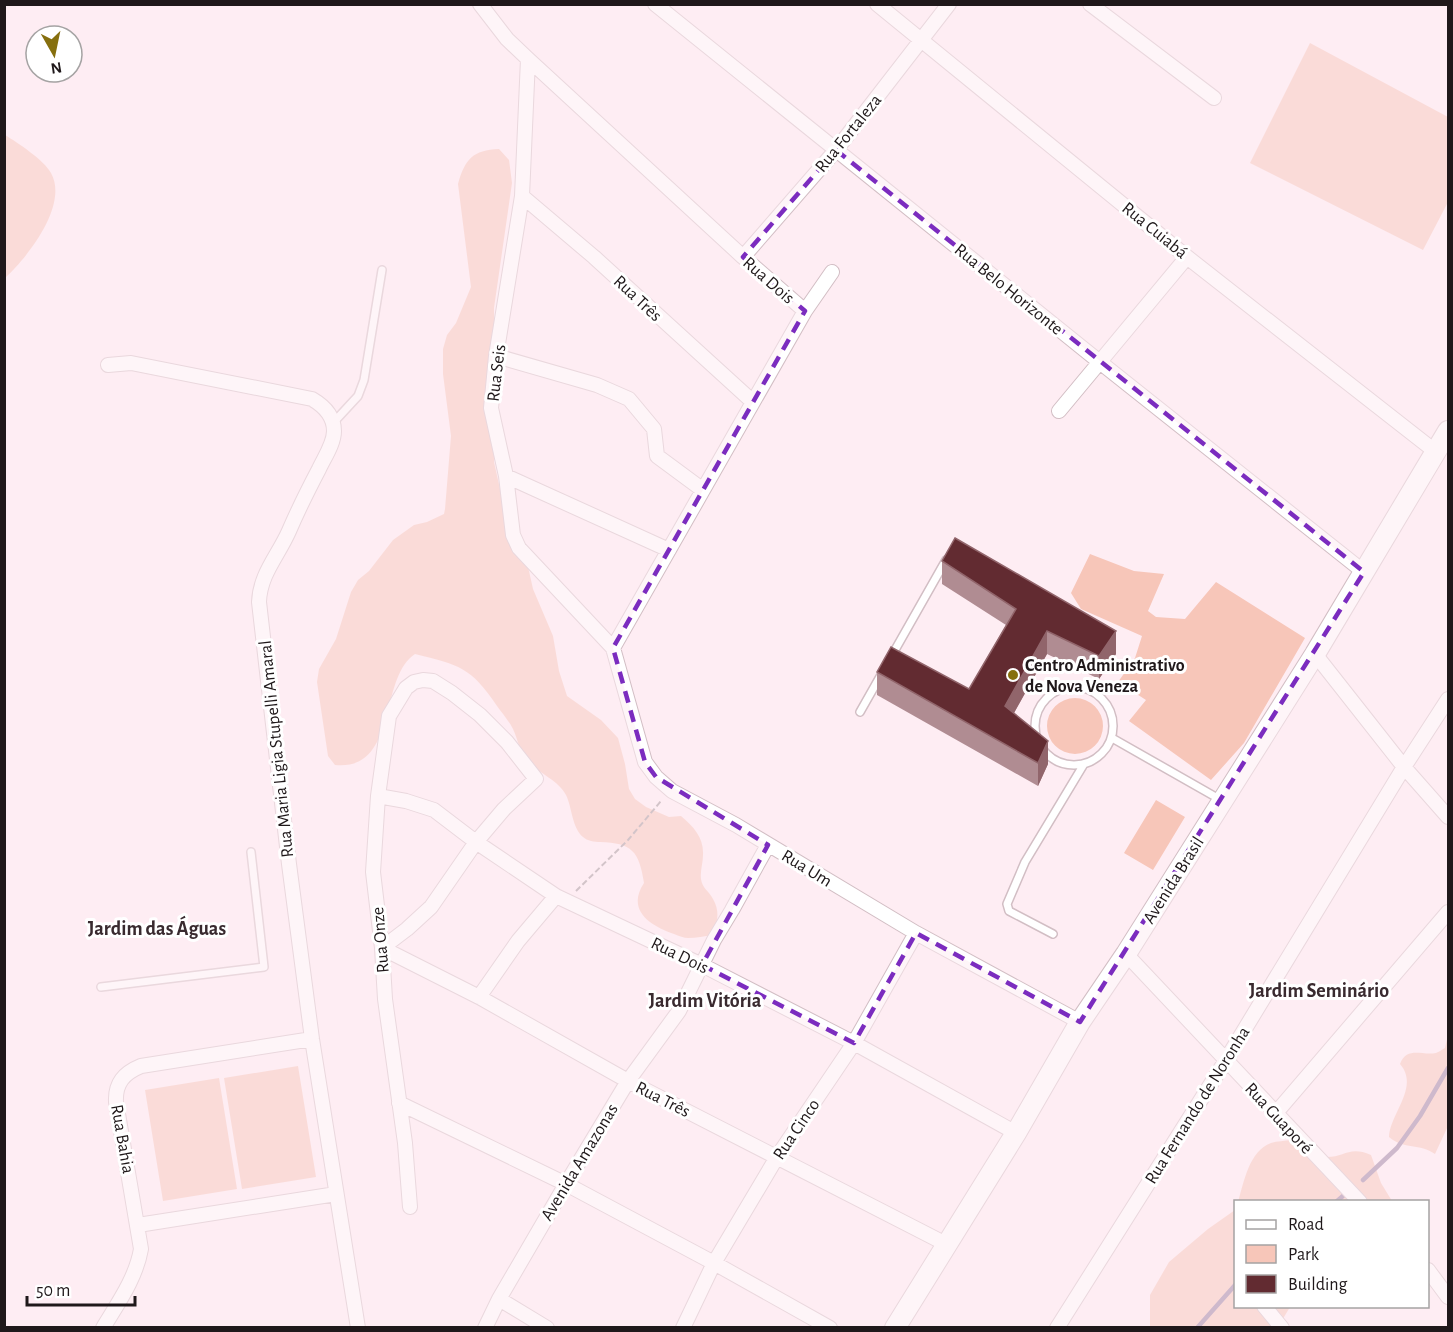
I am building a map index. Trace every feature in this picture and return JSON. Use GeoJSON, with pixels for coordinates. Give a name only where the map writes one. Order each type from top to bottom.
{"type":"FeatureCollection","features":[{"type":"Feature","properties":{"kind":"street","name":"Rua Dois"},"geometry":{"type":"LineString","coordinates":[[480,4],[507,39],[528,59],[805,311],[613,648]]}},
{"type":"Feature","properties":{"kind":"street","name":"Rua Belo Horizonte"},"geometry":{"type":"LineString","coordinates":[[655,4],[1365,572]]}},
{"type":"Feature","properties":{"kind":"street","name":"Rua Cuiabá"},"geometry":{"type":"LineString","coordinates":[[877,4],[1187,257],[1436,452]]}},
{"type":"Feature","properties":{"kind":"street","name":"Rua Fortaleza"},"geometry":{"type":"LineString","coordinates":[[743,257],[836,150],[949,4]]}},
{"type":"Feature","properties":{"kind":"street"},"geometry":{"type":"LineString","coordinates":[[1090,4],[1214,98]]}},
{"type":"Feature","properties":{"kind":"street","name":"Rua Seis"},"geometry":{"type":"LineString","coordinates":[[528,59],[522,196],[496,356],[491,408],[506,476],[513,535],[519,548],[613,648]]}},
{"type":"Feature","properties":{"kind":"street","name":"Rua Três"},"geometry":{"type":"LineString","coordinates":[[522,196],[594,257],[753,402]]}},
{"type":"Feature","properties":{"kind":"street"},"geometry":{"type":"LineString","coordinates":[[1059,411],[1187,257]]}},
{"type":"Feature","properties":{"kind":"street"},"geometry":{"type":"LineString","coordinates":[[805,311],[832,272]]}},
{"type":"Feature","properties":{"kind":"street"},"geometry":{"type":"LineString","coordinates":[[496,356],[597,385],[629,399],[654,429],[657,456],[703,490]]}},
{"type":"Feature","properties":{"kind":"street"},"geometry":{"type":"LineString","coordinates":[[108,365],[131,363],[312,399],[322,405],[333,423]]}},
{"type":"Feature","properties":{"kind":"street","name":"Rua Maria Ligia Stupelli Amaral"},"geometry":{"type":"LineString","coordinates":[[333,423],[334,430],[330,446],[289,532],[266,573],[259,588],[259,595],[288,856],[312,1039],[357,1328]]}},
{"type":"Feature","properties":{"kind":"street","name":"Avenida Brasil"},"geometry":{"type":"LineString","coordinates":[[895,1328],[1016,1133],[1080,1023],[1315,654],[1449,431]]}},
{"type":"Feature","properties":{"kind":"street"},"geometry":{"type":"LineString","coordinates":[[506,476],[669,550]]}},
{"type":"Feature","properties":{"kind":"street","name":"Rua Um"},"geometry":{"type":"LineString","coordinates":[[613,648],[645,762],[656,777],[670,789],[736,825],[916,933],[1080,1023]]}},
{"type":"Feature","properties":{"kind":"street"},"geometry":{"type":"LineString","coordinates":[[1315,654],[1404,767],[1449,817]]}},
{"type":"Feature","properties":{"kind":"street","name":"Rua Onze"},"geometry":{"type":"LineString","coordinates":[[410,1207],[405,1143],[385,999],[382,948],[373,872],[378,796],[389,716],[406,688],[414,682],[433,681],[480,715],[507,742],[536,779],[476,842]]}},
{"type":"Feature","properties":{"kind":"street","name":"Rua Fernando de Noronha"},"geometry":{"type":"LineString","coordinates":[[1057,1328],[1226,1060],[1404,767],[1449,699]]}},
{"type":"Feature","properties":{"kind":"street","name":"Rua Dois"},"geometry":{"type":"LineString","coordinates":[[378,796],[406,801],[434,810],[476,842],[561,899],[702,965],[854,1043],[1016,1133]]}},
{"type":"Feature","properties":{"kind":"street"},"geometry":{"type":"LineString","coordinates":[[382,948],[430,907],[476,842]]}},
{"type":"Feature","properties":{"kind":"street","name":"Avenida Amazonas"},"geometry":{"type":"LineString","coordinates":[[485,1328],[499,1299],[628,1081],[679,1011],[714,940],[768,845]]}},
{"type":"Feature","properties":{"kind":"street"},"geometry":{"type":"LineString","coordinates":[[478,997],[518,941],[561,899]]}},
{"type":"Feature","properties":{"kind":"street"},"geometry":{"type":"LineString","coordinates":[[1275,1114],[1449,912]]}},
{"type":"Feature","properties":{"kind":"street","name":"Rua Cinco"},"geometry":{"type":"LineString","coordinates":[[683,1328],[714,1263],[777,1157],[854,1043],[916,933]]}},
{"type":"Feature","properties":{"kind":"street","name":"Rua Três"},"geometry":{"type":"LineString","coordinates":[[382,948],[478,997],[628,1081],[946,1244]]}},
{"type":"Feature","properties":{"kind":"street","name":"Rua Guaporé"},"geometry":{"type":"LineString","coordinates":[[1126,954],[1358,1200]]}},
{"type":"Feature","properties":{"kind":"street","name":"Rua Bahia"},"geometry":{"type":"LineString","coordinates":[[103,1328],[128,1287],[140,1255],[138,1225],[115,1094],[122,1077],[141,1066],[312,1039]]}},
{"type":"Feature","properties":{"kind":"street"},"geometry":{"type":"LineString","coordinates":[[399,1104],[566,1184],[830,1328]]}},
{"type":"Feature","properties":{"kind":"street"},"geometry":{"type":"LineString","coordinates":[[138,1225],[336,1194]]}},
{"type":"Feature","properties":{"kind":"street"},"geometry":{"type":"LineString","coordinates":[[1429,1271],[1449,1297]]}},
{"type":"Feature","properties":{"kind":"street"},"geometry":{"type":"LineString","coordinates":[[499,1299],[547,1328]]}},
{"type":"Feature","properties":{"kind":"street"},"geometry":{"type":"LineString","coordinates":[[1266,1308],[1282,1328]]}},
{"type":"Feature","properties":{"kind":"lane"},"geometry":{"type":"LineString","coordinates":[[333,423],[358,396],[364,380],[382,270]]}},
{"type":"Feature","properties":{"kind":"lane"},"geometry":{"type":"LineString","coordinates":[[889,661],[947,558]]}},
{"type":"Feature","properties":{"kind":"lane"},"geometry":{"type":"LineString","coordinates":[[860,712],[883,671]]}},
{"type":"Feature","properties":{"kind":"lane"},"geometry":{"type":"LineString","coordinates":[[1067,688],[1080,688],[1093,692],[1111,711],[1114,725],[1112,738],[1106,750],[1096,759],[1084,765],[1059,763],[1040,747],[1035,722],[1038,710],[1055,692],[1067,688]]}},
{"type":"Feature","properties":{"kind":"lane"},"geometry":{"type":"LineString","coordinates":[[1112,738],[1223,801]]}},
{"type":"Feature","properties":{"kind":"lane"},"geometry":{"type":"LineString","coordinates":[[1053,934],[1009,910],[1006,904],[1025,862],[1084,765]]}},
{"type":"Feature","properties":{"kind":"lane"},"geometry":{"type":"LineString","coordinates":[[101,987],[264,967],[251,852]]}},
{"type":"Feature","properties":{"kind":"path"},"geometry":{"type":"LineString","coordinates":[[561,899],[628,840],[670,789]]}},
{"type":"Feature","properties":{"kind":"highlighted area"},"geometry":{"type":"Polygon","coordinates":[[[836,150],[1364,572],[1080,1022],[916,933],[854,1043],[702,965],[768,845],[656,777],[645,762],[613,648],[805,311],[743,257],[836,150]]]}},
{"type":"Feature","properties":{"kind":"green space"},"geometry":{"type":"Polygon","coordinates":[[[1310,43],[1448,117],[1448,202],[1423,250],[1250,163],[1310,43]]]}},
{"type":"Feature","properties":{"kind":"green space"},"geometry":{"type":"Polygon","coordinates":[[[5,135],[48,168],[55,186],[50,215],[43,230],[24,258],[5,278],[5,135]]]}},
{"type":"Feature","properties":{"kind":"green space"},"geometry":{"type":"Polygon","coordinates":[[[499,149],[509,160],[512,183],[494,308],[494,339],[499,366],[500,395],[494,462],[502,498],[529,571],[533,589],[553,636],[559,671],[567,696],[601,720],[618,738],[629,789],[635,799],[646,807],[669,817],[681,816],[700,838],[703,849],[702,882],[713,899],[717,912],[717,922],[712,935],[683,937],[665,931],[643,916],[638,901],[644,883],[640,863],[636,856],[620,844],[593,841],[579,833],[563,790],[528,762],[511,726],[488,693],[471,675],[453,665],[415,654],[404,666],[396,682],[379,739],[369,754],[355,763],[335,765],[328,756],[317,682],[319,669],[336,639],[351,592],[358,580],[369,571],[393,540],[414,525],[444,514],[451,436],[443,374],[443,349],[447,335],[456,323],[471,287],[458,184],[471,158],[483,151],[499,149]]]}},
{"type":"Feature","properties":{"kind":"green space"},"geometry":{"type":"Polygon","coordinates":[[[1090,554],[1134,571],[1164,574],[1148,611],[1156,617],[1185,619],[1216,582],[1305,638],[1244,743],[1211,780],[1129,721],[1146,700],[1118,682],[1135,658],[1142,636],[1081,609],[1071,593],[1090,554]]]}},
{"type":"Feature","properties":{"kind":"green space"},"geometry":{"type":"Polygon","coordinates":[[[1069,698],[1081,698],[1095,706],[1103,720],[1101,737],[1095,746],[1081,754],[1069,754],[1052,742],[1047,732],[1047,720],[1059,703],[1069,698]]]}},
{"type":"Feature","properties":{"kind":"green space"},"geometry":{"type":"Polygon","coordinates":[[[1156,800],[1185,817],[1153,870],[1124,853],[1156,800]]]}},
{"type":"Feature","properties":{"kind":"green space"},"geometry":{"type":"Polygon","coordinates":[[[1448,1035],[1448,1126],[1435,1154],[1400,1144],[1389,1137],[1406,1091],[1405,1073],[1400,1064],[1403,1058],[1411,1053],[1438,1052],[1445,1048],[1448,1035]]]}},
{"type":"Feature","properties":{"kind":"green space"},"geometry":{"type":"Polygon","coordinates":[[[298,1066],[316,1177],[242,1189],[224,1078],[298,1066]]]}},
{"type":"Feature","properties":{"kind":"green space"},"geometry":{"type":"Polygon","coordinates":[[[219,1078],[237,1189],[163,1201],[145,1090],[219,1078]]]}},
{"type":"Feature","properties":{"kind":"green space"},"geometry":{"type":"Polygon","coordinates":[[[1291,1140],[1320,1157],[1332,1157],[1357,1151],[1371,1155],[1381,1183],[1391,1200],[1239,1200],[1252,1160],[1264,1147],[1278,1141],[1291,1140]]]}},
{"type":"Feature","properties":{"kind":"green space"},"geometry":{"type":"Polygon","coordinates":[[[1234,1211],[1234,1308],[1289,1308],[1278,1327],[1150,1328],[1150,1295],[1169,1262],[1234,1211]]]}},
{"type":"Feature","properties":{"kind":"building"},"geometry":{"type":"Polygon","coordinates":[[[955,538],[1116,631],[1099,656],[1047,631],[1005,706],[1048,741],[1038,763],[877,672],[891,647],[969,689],[1016,609],[942,561],[955,538]]]}},
{"type":"Feature","properties":{"kind":"waterway"},"geometry":{"type":"LineString","coordinates":[[1363,1180],[1397,1148],[1420,1116],[1448,1068]]}},
{"type":"Feature","properties":{"kind":"waterway"},"geometry":{"type":"LineString","coordinates":[[1338,1200],[1344,1195]]}},
{"type":"Feature","properties":{"kind":"waterway"},"geometry":{"type":"LineString","coordinates":[[1197,1328],[1234,1286]]}},
{"type":"Feature","properties":{"kind":"place","name":"Centro Administrativo de Nova Veneza"},"geometry":{"type":"Point","coordinates":[1013,675]}},
{"type":"Feature","properties":{"kind":"district","name":"Jardim das Águas"},"geometry":{"type":"Point","coordinates":[157,928]}},
{"type":"Feature","properties":{"kind":"district","name":"Jardim Seminário"},"geometry":{"type":"Point","coordinates":[1319,990]}},
{"type":"Feature","properties":{"kind":"district","name":"Jardim Vitória"},"geometry":{"type":"Point","coordinates":[705,1000]}}]}
